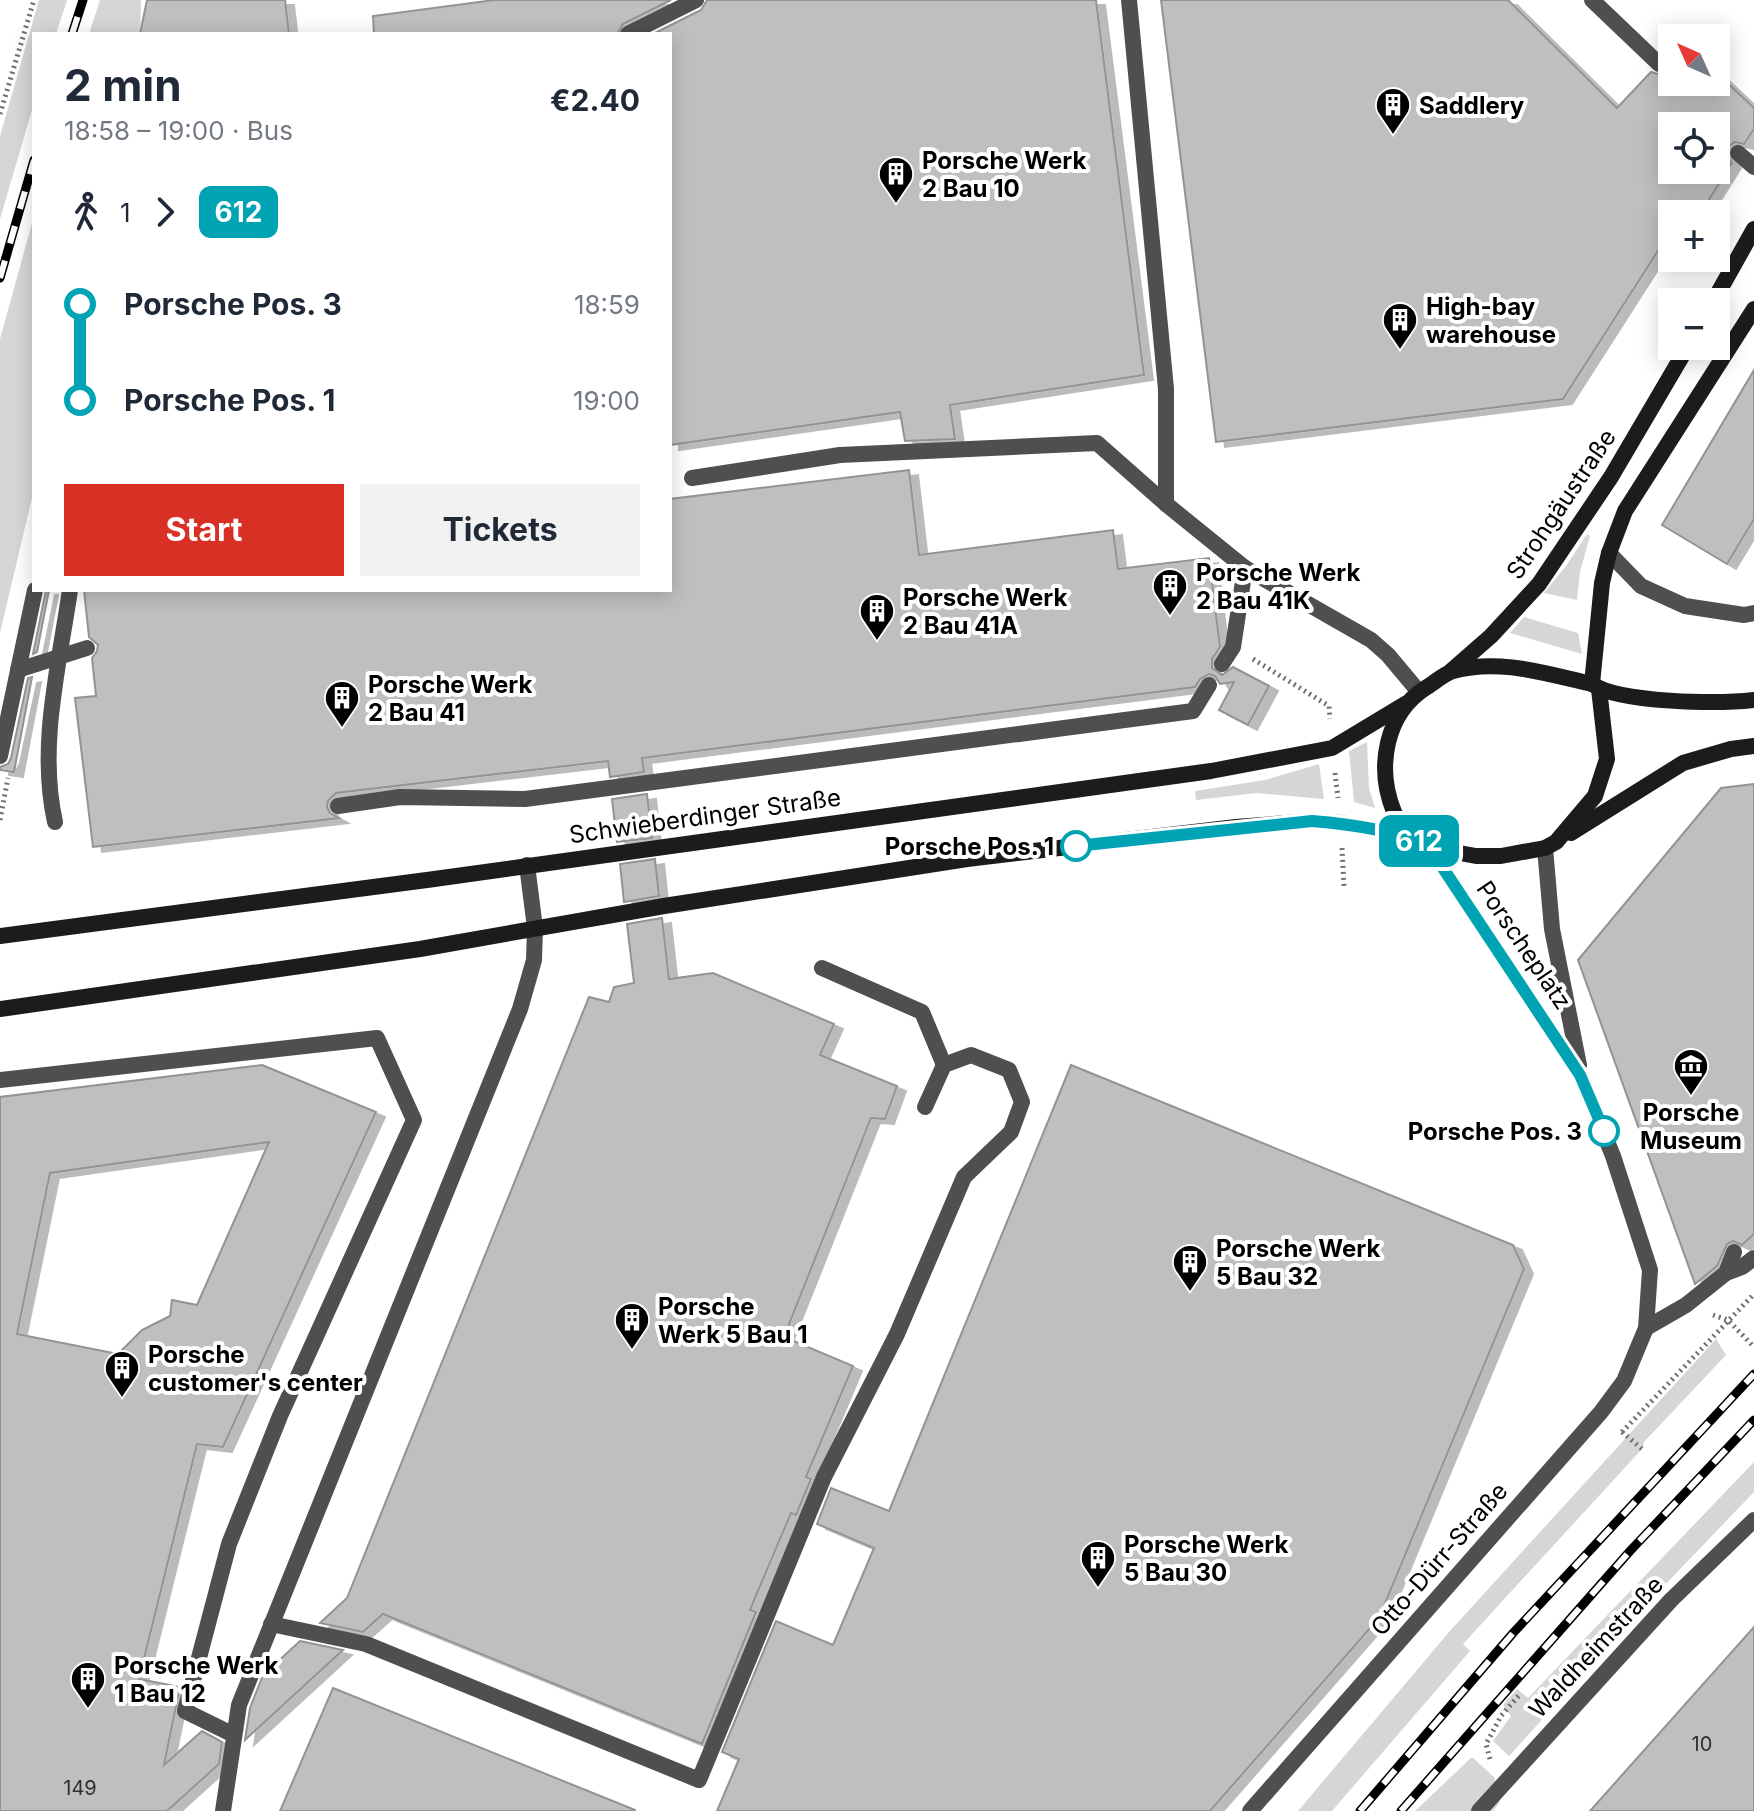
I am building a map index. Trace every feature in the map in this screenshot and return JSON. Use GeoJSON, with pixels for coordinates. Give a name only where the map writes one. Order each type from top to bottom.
{"type":"FeatureCollection","features":[{"type":"Feature","properties":{"kind":"main road"},"geometry":{"type":"LineString","coordinates":[[1721,288],[1754,229]]}},
{"type":"Feature","properties":{"kind":"main road"},"geometry":{"type":"LineString","coordinates":[[1551,845],[1595,796],[1607,759],[1596,686],[1602,583],[1609,553],[1625,511],[1754,309]]}},
{"type":"Feature","properties":{"kind":"main road","name":"Strohgäustraße"},"geometry":{"type":"LineString","coordinates":[[1451,671],[1491,636],[1539,584],[1611,477],[1680,360]]}},
{"type":"Feature","properties":{"kind":"main road","name":"Porscheplatz"},"geometry":{"type":"LineString","coordinates":[[1551,845],[1501,856],[1476,856],[1443,850],[1419,841],[1395,813],[1384,766],[1388,742],[1405,704],[1451,671],[1498,666],[1526,669],[1596,686]]}},
{"type":"Feature","properties":{"kind":"main road"},"geometry":{"type":"LineString","coordinates":[[1596,686],[1685,701],[1732,703],[1754,700]]}},
{"type":"Feature","properties":{"kind":"main road","name":"Schwieberdinger Straße"},"geometry":{"type":"LineString","coordinates":[[0,936],[1211,771],[1332,748],[1405,704]]}},
{"type":"Feature","properties":{"kind":"main road"},"geometry":{"type":"LineString","coordinates":[[1551,845],[1683,763],[1731,749],[1754,746]]}},
{"type":"Feature","properties":{"kind":"main road"},"geometry":{"type":"LineString","coordinates":[[0,1009],[420,949],[967,859],[1236,827],[1312,821],[1341,823],[1419,841]]}},
{"type":"Feature","properties":{"kind":"street"},"geometry":{"type":"LineString","coordinates":[[632,32],[696,0]]}},
{"type":"Feature","properties":{"kind":"street"},"geometry":{"type":"LineString","coordinates":[[1129,0],[1166,389],[1166,504]]}},
{"type":"Feature","properties":{"kind":"street"},"geometry":{"type":"LineString","coordinates":[[1592,0],[1658,63]]}},
{"type":"Feature","properties":{"kind":"street"},"geometry":{"type":"LineString","coordinates":[[1738,153],[1754,167]]}},
{"type":"Feature","properties":{"kind":"street"},"geometry":{"type":"LineString","coordinates":[[692,478],[840,455],[1097,443],[1245,568],[1371,640],[1419,692]]}},
{"type":"Feature","properties":{"kind":"street"},"geometry":{"type":"LineString","coordinates":[[1609,553],[1641,586],[1685,606],[1744,615],[1754,613]]}},
{"type":"Feature","properties":{"kind":"street"},"geometry":{"type":"LineString","coordinates":[[1222,664],[1233,647],[1245,568]]}},
{"type":"Feature","properties":{"kind":"street"},"geometry":{"type":"LineString","coordinates":[[0,756],[35,592]]}},
{"type":"Feature","properties":{"kind":"street"},"geometry":{"type":"LineString","coordinates":[[55,822],[50,797],[48,741],[70,592]]}},
{"type":"Feature","properties":{"kind":"street"},"geometry":{"type":"LineString","coordinates":[[18,670],[87,648]]}},
{"type":"Feature","properties":{"kind":"street"},"geometry":{"type":"LineString","coordinates":[[338,806],[400,797],[525,799],[1193,711],[1209,685]]}},
{"type":"Feature","properties":{"kind":"street","name":"Porscheplatz"},"geometry":{"type":"LineString","coordinates":[[1419,841],[1580,1075]]}},
{"type":"Feature","properties":{"kind":"street","name":"Porscheplatz"},"geometry":{"type":"LineString","coordinates":[[1551,845],[1552,929],[1580,1075],[1613,1156],[1650,1270],[1646,1328]]}},
{"type":"Feature","properties":{"kind":"street"},"geometry":{"type":"LineString","coordinates":[[223,1811],[239,1705],[520,1009],[534,960],[535,928],[527,865]]}},
{"type":"Feature","properties":{"kind":"street"},"geometry":{"type":"LineString","coordinates":[[822,968],[922,1012],[944,1065]]}},
{"type":"Feature","properties":{"kind":"street"},"geometry":{"type":"LineString","coordinates":[[0,1080],[377,1038],[414,1120],[280,1416],[229,1544],[185,1711],[234,1735]]}},
{"type":"Feature","properties":{"kind":"street"},"geometry":{"type":"LineString","coordinates":[[271,1624],[366,1644],[699,1780],[824,1477],[897,1334],[964,1177],[1011,1132],[1022,1102],[1009,1070],[971,1055],[944,1065],[925,1107]]}},
{"type":"Feature","properties":{"kind":"street"},"geometry":{"type":"LineString","coordinates":[[1726,1273],[1734,1252]]}},
{"type":"Feature","properties":{"kind":"street"},"geometry":{"type":"LineString","coordinates":[[1646,1328],[1686,1305],[1726,1273],[1754,1258]]}},
{"type":"Feature","properties":{"kind":"street","name":"Otto-Dürr-Straße"},"geometry":{"type":"LineString","coordinates":[[1250,1811],[1601,1412],[1624,1381],[1646,1328]]}},
{"type":"Feature","properties":{"kind":"street","name":"Waldheimstraße"},"geometry":{"type":"LineString","coordinates":[[1479,1811],[1671,1600],[1754,1520]]}},
{"type":"Feature","properties":{"kind":"path"},"geometry":{"type":"LineString","coordinates":[[0,114],[34,0]]}},
{"type":"Feature","properties":{"kind":"path"},"geometry":{"type":"LineString","coordinates":[[1263,666],[1329,706]]}},
{"type":"Feature","properties":{"kind":"path"},"geometry":{"type":"LineString","coordinates":[[1754,1294],[1728,1320],[1754,1347]]}},
{"type":"Feature","properties":{"kind":"path"},"geometry":{"type":"LineString","coordinates":[[1622,1432],[1642,1449]]}},
{"type":"Feature","properties":{"kind":"path"},"geometry":{"type":"LineString","coordinates":[[1506,1781],[1489,1758],[1486,1744],[1501,1716],[1521,1693]]}},
{"type":"Feature","properties":{"kind":"shaded area"},"geometry":{"type":"Polygon","coordinates":[[[39,0],[67,0],[57,32],[32,32],[32,110],[0,219],[0,136],[39,0]]]}},
{"type":"Feature","properties":{"kind":"shaded area"},"geometry":{"type":"Polygon","coordinates":[[[100,0],[141,0],[140,32],[90,32],[100,0]]]}},
{"type":"Feature","properties":{"kind":"shaded area"},"geometry":{"type":"Polygon","coordinates":[[[32,223],[32,497],[0,633],[0,339],[32,223]]]}},
{"type":"Feature","properties":{"kind":"shaded area"},"geometry":{"type":"Polygon","coordinates":[[[1587,534],[1590,536],[1580,572],[1577,600],[1544,593],[1566,566],[1587,534]]]}},
{"type":"Feature","properties":{"kind":"shaded area"},"geometry":{"type":"Polygon","coordinates":[[[1524,617],[1578,633],[1582,654],[1510,633],[1524,617]]]}},
{"type":"Feature","properties":{"kind":"shaded area"},"geometry":{"type":"Polygon","coordinates":[[[1367,742],[1369,788],[1375,808],[1354,802],[1349,751],[1367,742]]]}},
{"type":"Feature","properties":{"kind":"shaded area"},"geometry":{"type":"Polygon","coordinates":[[[1319,764],[1324,799],[1256,793],[1196,800],[1195,791],[1265,780],[1319,764]]]}},
{"type":"Feature","properties":{"kind":"shaded area"},"geometry":{"type":"Polygon","coordinates":[[[1716,1339],[1726,1355],[1463,1644],[1470,1651],[1332,1811],[1298,1811],[1449,1632],[1716,1339]]]}},
{"type":"Feature","properties":{"kind":"shaded area"},"geometry":{"type":"Polygon","coordinates":[[[1754,1462],[1754,1492],[1509,1756],[1493,1741],[1511,1716],[1503,1705],[1517,1689],[1528,1698],[1754,1462]]]}},
{"type":"Feature","properties":{"kind":"shaded area"},"geometry":{"type":"Polygon","coordinates":[[[1472,1757],[1494,1777],[1500,1802],[1493,1811],[1415,1811],[1472,1757]]]}},
{"type":"Feature","properties":{"kind":"building"},"geometry":{"type":"Polygon","coordinates":[[[147,0],[285,0],[289,32],[140,32],[147,0]]]}},
{"type":"Feature","properties":{"kind":"building"},"geometry":{"type":"Polygon","coordinates":[[[494,0],[671,0],[623,24],[618,32],[374,32],[373,16],[494,0]]]}},
{"type":"Feature","properties":{"kind":"building","name":"Porsche Werk 2 Bau 10"},"geometry":{"type":"Polygon","coordinates":[[[707,0],[1096,0],[1144,375],[950,405],[955,439],[905,441],[900,412],[672,445],[672,32],[657,32],[701,10],[707,0]]]}},
{"type":"Feature","properties":{"kind":"building"},"geometry":{"type":"Polygon","coordinates":[[[1161,0],[1508,0],[1617,108],[1651,72],[1658,74],[1658,96],[1730,96],[1730,85],[1754,108],[1754,129],[1744,144],[1735,142],[1730,145],[1730,112],[1658,112],[1658,184],[1719,184],[1709,200],[1658,200],[1658,251],[1563,399],[1216,442],[1161,0]]]}},
{"type":"Feature","properties":{"kind":"building"},"geometry":{"type":"Polygon","coordinates":[[[1754,370],[1754,519],[1727,564],[1662,525],[1754,370]]]}},
{"type":"Feature","properties":{"kind":"building"},"geometry":{"type":"Polygon","coordinates":[[[909,470],[919,555],[1113,530],[1118,569],[1209,558],[1220,647],[1212,659],[1212,668],[1222,675],[1233,667],[1269,686],[1248,725],[1219,710],[1234,682],[1220,684],[1215,676],[1209,674],[1200,679],[1195,687],[642,758],[644,772],[610,777],[608,761],[336,793],[328,801],[327,807],[339,818],[93,847],[75,698],[96,696],[92,658],[98,645],[89,637],[84,592],[672,592],[672,499],[909,470]]]}},
{"type":"Feature","properties":{"kind":"building"},"geometry":{"type":"Polygon","coordinates":[[[46,592],[49,592],[37,652],[33,654],[46,592]]]}},
{"type":"Feature","properties":{"kind":"building"},"geometry":{"type":"Polygon","coordinates":[[[32,677],[14,772],[0,770],[11,758],[28,678],[32,677]]]}},
{"type":"Feature","properties":{"kind":"building","name":"Porsche Museum"},"geometry":{"type":"Polygon","coordinates":[[[1754,784],[1754,1234],[1742,1245],[1733,1241],[1727,1244],[1717,1266],[1695,1284],[1578,960],[1721,788],[1754,784]]]}},
{"type":"Feature","properties":{"kind":"building"},"geometry":{"type":"Polygon","coordinates":[[[647,794],[652,838],[617,842],[612,799],[647,794]]]}},
{"type":"Feature","properties":{"kind":"building"},"geometry":{"type":"Polygon","coordinates":[[[655,859],[659,896],[624,902],[620,864],[655,859]]]}},
{"type":"Feature","properties":{"kind":"building","name":"Porsche Werk 5 Bau 1"},"geometry":{"type":"Polygon","coordinates":[[[662,918],[669,979],[713,973],[834,1024],[820,1055],[897,1086],[885,1119],[871,1118],[784,1337],[853,1366],[806,1477],[811,1479],[796,1515],[791,1513],[750,1610],[756,1612],[702,1744],[383,1614],[363,1632],[320,1623],[347,1598],[589,997],[609,1002],[614,987],[634,983],[627,924],[662,918]]]}},
{"type":"Feature","properties":{"kind":"building","name":"Porsche customer's center"},"geometry":{"type":"Polygon","coordinates":[[[262,1065],[376,1112],[223,1447],[197,1444],[139,1679],[180,1687],[164,1765],[202,1731],[222,1742],[219,1764],[167,1811],[0,1811],[0,1097],[262,1065]],[[269,1142],[50,1173],[17,1334],[118,1354],[142,1330],[170,1316],[172,1300],[197,1305],[269,1142]]]}},
{"type":"Feature","properties":{"kind":"building"},"geometry":{"type":"Polygon","coordinates":[[[1071,1065],[1513,1245],[1524,1269],[1379,1618],[1210,1811],[717,1811],[739,1759],[722,1752],[776,1621],[833,1645],[874,1548],[817,1524],[831,1488],[889,1511],[1071,1065]]]}},
{"type":"Feature","properties":{"kind":"building"},"geometry":{"type":"Polygon","coordinates":[[[1754,1627],[1754,1811],[1590,1811],[1754,1627]]]}},
{"type":"Feature","properties":{"kind":"building"},"geometry":{"type":"Polygon","coordinates":[[[300,1641],[343,1650],[245,1740],[250,1708],[263,1675],[300,1641]]]}},
{"type":"Feature","properties":{"kind":"building"},"geometry":{"type":"Polygon","coordinates":[[[333,1688],[635,1810],[635,1811],[280,1811],[333,1688]]]}},
{"type":"Feature","properties":{"kind":"railway"},"geometry":{"type":"LineString","coordinates":[[73,32],[83,0]]}},
{"type":"Feature","properties":{"kind":"railway"},"geometry":{"type":"LineString","coordinates":[[0,278],[32,167]]}},
{"type":"Feature","properties":{"kind":"railway"},"geometry":{"type":"LineString","coordinates":[[1360,1811],[1514,1632],[1754,1374]]}},
{"type":"Feature","properties":{"kind":"railway"},"geometry":{"type":"LineString","coordinates":[[1401,1811],[1630,1551],[1754,1420]]}},
{"type":"Feature","properties":{"kind":"bus line","name":"612"},"geometry":{"type":"LineString","coordinates":[[1076,846],[1312,821],[1341,823],[1427,844],[1580,1075],[1604,1131]]}},
{"type":"Feature","properties":{"kind":"place","name":"Saddlery"},"geometry":{"type":"Point","coordinates":[1393,136]}},
{"type":"Feature","properties":{"kind":"place","name":"Porsche Werk 2 Bau 10"},"geometry":{"type":"Point","coordinates":[896,205]}},
{"type":"Feature","properties":{"kind":"place","name":"High-bay warehouse"},"geometry":{"type":"Point","coordinates":[1400,351]}},
{"type":"Feature","properties":{"kind":"place","name":"Porsche Werk 2 Bau 41K"},"geometry":{"type":"Point","coordinates":[1170,617]}},
{"type":"Feature","properties":{"kind":"place","name":"Porsche Werk 2 Bau 41A"},"geometry":{"type":"Point","coordinates":[877,642]}},
{"type":"Feature","properties":{"kind":"place","name":"Porsche Werk 2 Bau 41"},"geometry":{"type":"Point","coordinates":[342,729]}},
{"type":"Feature","properties":{"kind":"place","name":"Porsche Pos. 1"},"geometry":{"type":"Point","coordinates":[1076,846]}},
{"type":"Feature","properties":{"kind":"place","name":"Porsche Museum"},"geometry":{"type":"Point","coordinates":[1691,1097]}},
{"type":"Feature","properties":{"kind":"place","name":"Porsche Pos. 3"},"geometry":{"type":"Point","coordinates":[1604,1131]}},
{"type":"Feature","properties":{"kind":"place","name":"Porsche Werk 5 Bau 32"},"geometry":{"type":"Point","coordinates":[1190,1293]}},
{"type":"Feature","properties":{"kind":"place","name":"Porsche Werk 5 Bau 1"},"geometry":{"type":"Point","coordinates":[632,1351]}},
{"type":"Feature","properties":{"kind":"place","name":"Porsche customer's center"},"geometry":{"type":"Point","coordinates":[122,1399]}},
{"type":"Feature","properties":{"kind":"place","name":"Porsche Werk 5 Bau 30"},"geometry":{"type":"Point","coordinates":[1098,1589]}},
{"type":"Feature","properties":{"kind":"place","name":"Porsche Werk 1 Bau 12"},"geometry":{"type":"Point","coordinates":[88,1710]}}]}
